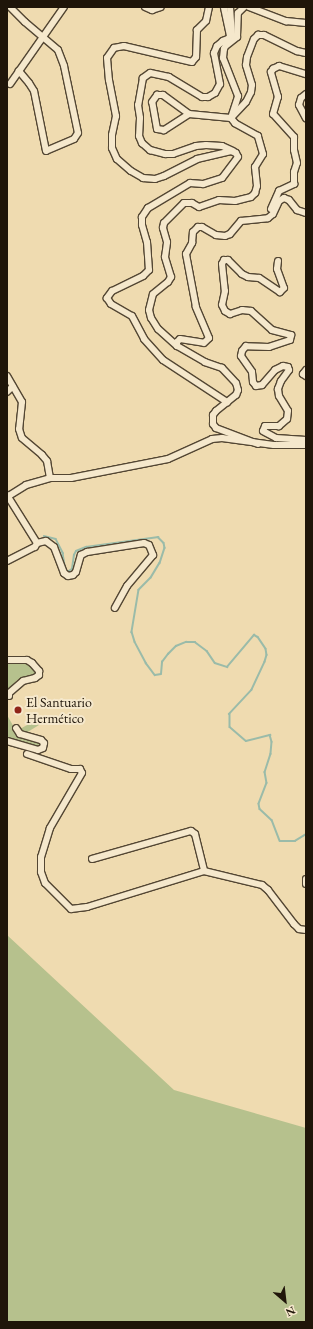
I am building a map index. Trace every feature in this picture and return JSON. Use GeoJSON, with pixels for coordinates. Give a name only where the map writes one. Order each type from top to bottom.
{"type":"FeatureCollection","features":[{"type":"Feature","properties":{"kind":"street"},"geometry":{"type":"LineString","coordinates":[[10,7],[58,50],[64,66],[78,133],[74,139],[46,151],[34,91],[30,83],[19,71]]}},
{"type":"Feature","properties":{"kind":"street"},"geometry":{"type":"LineString","coordinates":[[10,84],[64,7]]}},
{"type":"Feature","properties":{"kind":"street"},"geometry":{"type":"LineString","coordinates":[[145,7],[152,10],[161,7]]}},
{"type":"Feature","properties":{"kind":"street"},"geometry":{"type":"LineString","coordinates":[[209,7],[206,21],[197,30],[196,57],[192,62],[124,46],[114,48],[109,52],[106,64],[116,116],[111,144],[117,159],[131,171],[143,178],[150,179],[164,176],[197,159],[225,152],[234,152]]}},
{"type":"Feature","properties":{"kind":"street"},"geometry":{"type":"LineString","coordinates":[[224,7],[230,38]]}},
{"type":"Feature","properties":{"kind":"street"},"geometry":{"type":"LineString","coordinates":[[230,7],[232,32],[223,52],[224,61],[238,96],[231,118]]}},
{"type":"Feature","properties":{"kind":"street"},"geometry":{"type":"LineString","coordinates":[[226,46],[237,37],[238,13],[244,7]]}},
{"type":"Feature","properties":{"kind":"street"},"geometry":{"type":"LineString","coordinates":[[249,7],[286,20],[306,23]]}},
{"type":"Feature","properties":{"kind":"street"},"geometry":{"type":"LineString","coordinates":[[231,118],[246,102],[251,92],[251,77],[246,65],[247,57],[256,36],[264,35],[297,51],[306,52]]}},
{"type":"Feature","properties":{"kind":"street"},"geometry":{"type":"LineString","coordinates":[[227,402],[163,360],[144,338],[132,316],[111,304],[107,298],[112,291],[144,276],[149,270],[147,242],[142,225],[142,217],[145,211],[164,197],[190,183],[203,184],[223,177],[229,167],[238,158],[238,155],[234,152],[222,146],[196,146],[177,154],[165,154],[147,148],[140,139],[139,132],[140,118],[138,100],[144,76],[150,73],[169,77],[200,96],[211,96],[217,91],[220,84],[214,53],[217,46],[230,38]]}},
{"type":"Feature","properties":{"kind":"street"},"geometry":{"type":"LineString","coordinates":[[265,219],[279,191],[294,184],[294,172],[297,163],[294,150],[294,137],[273,114],[278,97],[271,72],[275,67],[279,66],[306,74]]}},
{"type":"Feature","properties":{"kind":"street"},"geometry":{"type":"LineString","coordinates":[[306,94],[301,98],[299,105],[306,118]]}},
{"type":"Feature","properties":{"kind":"street"},"geometry":{"type":"LineString","coordinates":[[189,114],[164,130],[159,130],[155,125],[152,100],[158,95],[163,95],[189,114],[231,118],[235,123],[254,132],[260,140],[263,154],[255,167],[257,188],[253,195],[245,199],[219,200],[199,207],[189,203],[184,203],[164,223],[163,228],[167,242],[165,256],[171,271],[171,277],[168,282],[153,294],[149,310],[151,318],[158,330],[177,346],[227,372],[238,387],[236,395],[216,411],[213,416],[213,424],[216,428],[258,444]]}},
{"type":"Feature","properties":{"kind":"street"},"geometry":{"type":"LineString","coordinates":[[177,346],[177,342],[180,340],[204,343],[209,338],[196,307],[186,254],[192,243],[193,230],[196,227],[202,227],[216,235],[225,236],[230,234],[241,221],[265,219],[273,214],[279,200],[284,198],[289,200],[297,210],[306,213]]}},
{"type":"Feature","properties":{"kind":"street"},"geometry":{"type":"LineString","coordinates":[[278,261],[276,269],[284,288],[280,292],[259,278],[248,277],[242,274],[228,260],[224,260],[222,264],[225,291],[222,307],[230,314],[242,310],[251,311],[272,330],[291,335],[290,340],[269,347],[246,346],[243,349],[241,356],[252,372],[253,382],[256,386],[262,385],[275,370],[284,366],[288,367],[289,370],[278,388],[280,396],[288,411],[287,419],[279,426],[265,426],[263,431],[276,438],[306,440]]}},
{"type":"Feature","properties":{"kind":"street"},"geometry":{"type":"LineString","coordinates":[[306,370],[303,374],[306,376]]}},
{"type":"Feature","properties":{"kind":"street"},"geometry":{"type":"LineString","coordinates":[[7,376],[22,402],[19,430],[22,438],[47,461],[50,478]]}},
{"type":"Feature","properties":{"kind":"street"},"geometry":{"type":"LineString","coordinates":[[7,392],[13,386]]}},
{"type":"Feature","properties":{"kind":"street"},"geometry":{"type":"LineString","coordinates":[[37,543],[7,496],[26,486],[50,478],[71,478],[168,459],[212,439],[222,438],[258,444],[306,445]]}},
{"type":"Feature","properties":{"kind":"street"},"geometry":{"type":"LineString","coordinates":[[7,561],[35,547],[37,543],[46,541],[54,547],[64,573],[68,576],[73,575],[76,572],[81,555],[87,552],[144,544],[149,545],[153,555],[127,586],[115,608]]}},
{"type":"Feature","properties":{"kind":"street"},"geometry":{"type":"LineString","coordinates":[[7,660],[26,660],[32,663],[39,671],[39,675],[35,678],[23,680],[9,693],[9,696]]}},
{"type":"Feature","properties":{"kind":"street"},"geometry":{"type":"LineString","coordinates":[[7,741],[38,750],[43,748],[44,743],[40,740],[20,734],[16,728]]}},
{"type":"Feature","properties":{"kind":"street"},"geometry":{"type":"LineString","coordinates":[[27,754],[70,769],[80,769],[82,773],[50,828],[41,857],[41,872],[45,884],[71,909],[87,907],[204,871],[262,885],[268,890],[294,924],[299,929],[306,930]]}},
{"type":"Feature","properties":{"kind":"street"},"geometry":{"type":"LineString","coordinates":[[92,859],[191,831],[195,834],[204,871]]}},
{"type":"Feature","properties":{"kind":"street"},"geometry":{"type":"LineString","coordinates":[[306,879],[306,884]]}},
{"type":"Feature","properties":{"kind":"green space"},"geometry":{"type":"Polygon","coordinates":[[[7,661],[30,663],[37,674],[17,680],[7,693],[7,661]]]}},
{"type":"Feature","properties":{"kind":"green space"},"geometry":{"type":"Polygon","coordinates":[[[7,715],[15,729],[40,742],[40,746],[38,747],[7,738],[7,715]]]}},
{"type":"Feature","properties":{"kind":"green space"},"geometry":{"type":"Polygon","coordinates":[[[36,720],[39,725],[26,733],[20,729],[36,720]]]}},
{"type":"Feature","properties":{"kind":"green space"},"geometry":{"type":"Polygon","coordinates":[[[7,935],[174,1090],[306,1128],[306,1322],[7,1322],[7,935]]]}},
{"type":"Feature","properties":{"kind":"waterway"},"geometry":{"type":"LineString","coordinates":[[44,536],[56,539],[63,553],[66,571],[72,569],[76,551],[86,547],[158,537],[164,543],[165,548],[160,563],[151,578],[139,590],[132,632],[135,642],[146,663],[155,675],[161,674],[162,662],[168,654],[176,646],[186,642],[195,642],[207,651],[215,663],[227,667],[254,635],[258,637],[266,649],[267,655],[265,662],[252,690],[230,714],[230,727],[246,741],[270,735],[272,742],[271,754],[265,772],[267,783],[259,804],[260,809],[272,820],[280,841],[295,841],[306,834]]}},
{"type":"Feature","properties":{"kind":"place","name":"El Santuario Hermético"},"geometry":{"type":"Point","coordinates":[18,710]}}]}
